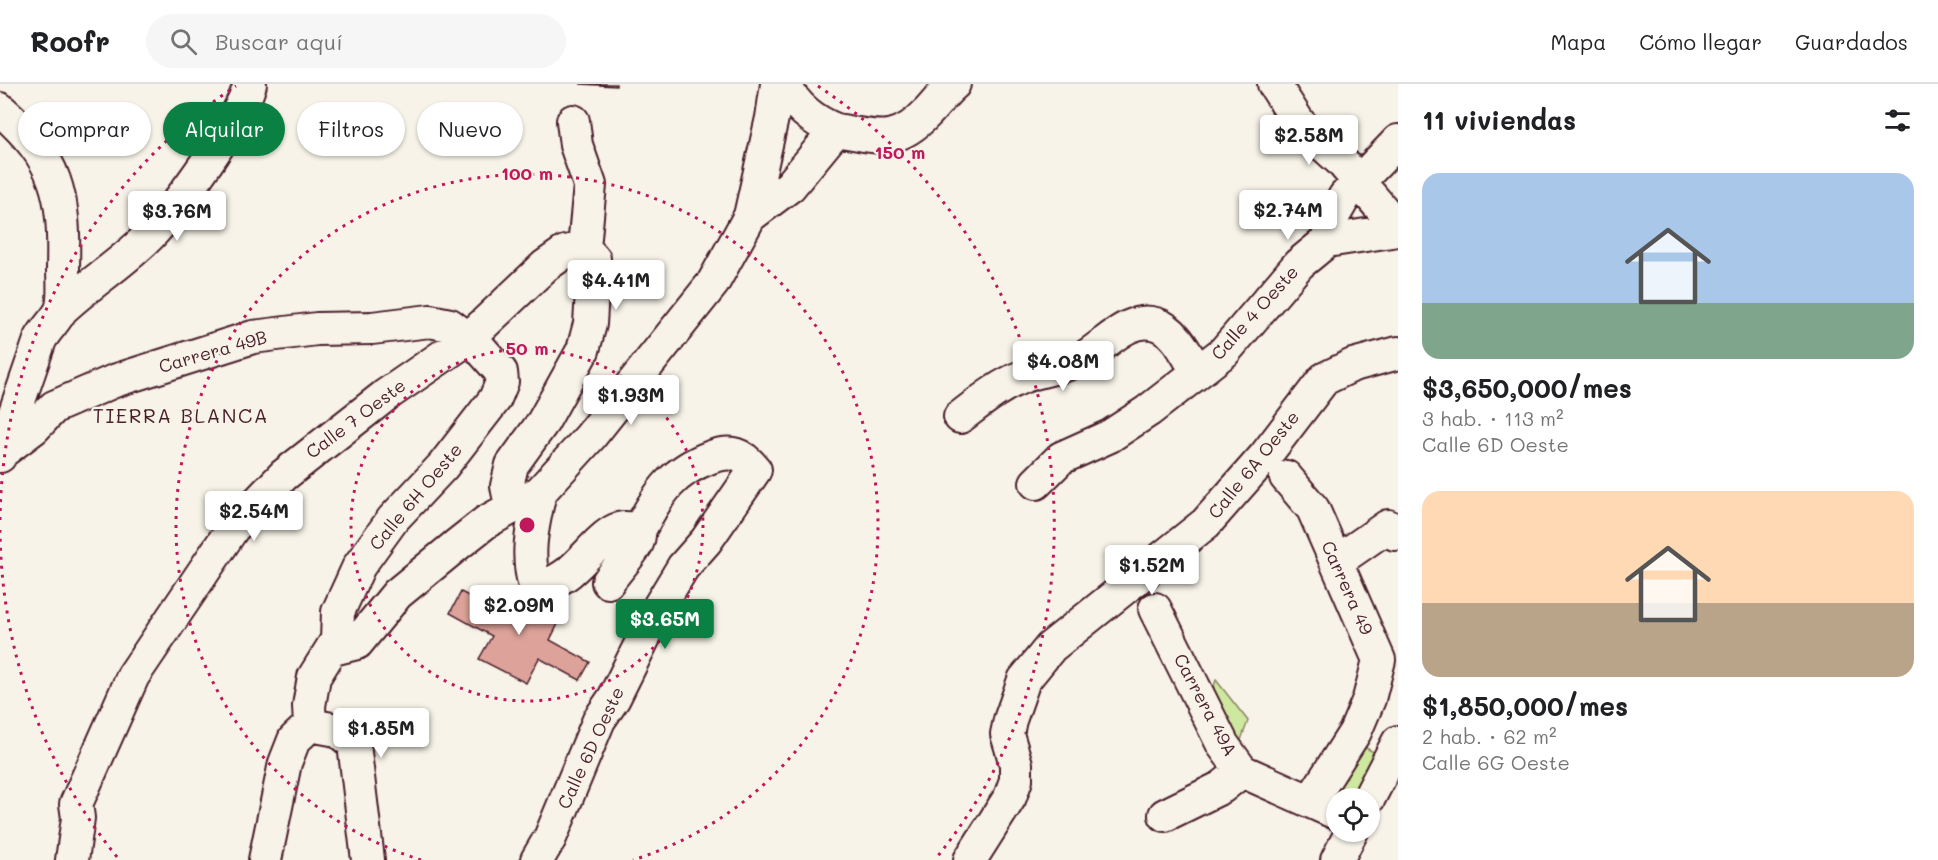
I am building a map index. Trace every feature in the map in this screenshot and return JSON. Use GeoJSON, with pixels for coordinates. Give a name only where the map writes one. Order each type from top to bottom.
{"type":"FeatureCollection","features":[{"type":"Feature","properties":{"kind":"street"},"geometry":{"type":"LineString","coordinates":[[1,454],[23,386],[46,327],[61,310],[153,233],[232,122],[250,84]]}},
{"type":"Feature","properties":{"kind":"street"},"geometry":{"type":"LineString","coordinates":[[333,649],[357,643],[397,594],[486,522],[529,499],[590,437],[713,283],[750,216],[772,118],[785,90],[824,125],[836,130],[877,137],[898,136],[915,124],[954,84]]}},
{"type":"Feature","properties":{"kind":"street"},"geometry":{"type":"LineString","coordinates":[[1274,84],[1299,123],[1329,150],[1398,229]]}},
{"type":"Feature","properties":{"kind":"street"},"geometry":{"type":"LineString","coordinates":[[0,110],[18,125],[42,153],[58,188],[64,222],[61,310]]}},
{"type":"Feature","properties":{"kind":"street"},"geometry":{"type":"LineString","coordinates":[[529,499],[509,496],[507,486],[512,465],[548,413],[583,350],[588,333],[594,259],[584,248],[590,185],[576,145],[573,122]]}},
{"type":"Feature","properties":{"kind":"street"},"geometry":{"type":"LineString","coordinates":[[750,216],[790,186],[836,130]]}},
{"type":"Feature","properties":{"kind":"street"},"geometry":{"type":"LineString","coordinates":[[1398,141],[1358,182],[1334,215],[1327,241],[1398,229]]}},
{"type":"Feature","properties":{"kind":"street","name":"Calle 4 Oeste"},"geometry":{"type":"LineString","coordinates":[[1036,483],[1061,458],[1110,436],[1148,411],[1224,352],[1295,269],[1327,241]]}},
{"type":"Feature","properties":{"kind":"street","name":"Calle 7 Oeste"},"geometry":{"type":"LineString","coordinates":[[72,860],[78,818],[76,804],[134,676],[233,528],[284,474],[386,394],[469,338],[545,266],[565,252],[584,248]]}},
{"type":"Feature","properties":{"kind":"street","name":"Carrera 49B"},"geometry":{"type":"LineString","coordinates":[[1,454],[34,428],[54,407],[114,381],[253,337],[316,329],[372,328],[430,321],[450,325],[469,338],[501,372]]}},
{"type":"Feature","properties":{"kind":"street"},"geometry":{"type":"LineString","coordinates":[[960,417],[992,393],[1020,378],[1083,358],[1139,322],[1156,324],[1168,330],[1180,344],[1197,372]]}},
{"type":"Feature","properties":{"kind":"street","name":"Calle 6A Oeste"},"geometry":{"type":"LineString","coordinates":[[970,860],[1010,797],[1016,780],[1016,764],[1007,734],[1013,709],[1024,680],[1051,647],[1206,524],[1265,456],[1324,379],[1353,365],[1398,353]]}},
{"type":"Feature","properties":{"kind":"street","name":"Calle 6H Oeste"},"geometry":{"type":"LineString","coordinates":[[310,725],[309,706],[314,677],[337,640],[338,612],[359,566],[393,519],[443,466],[487,412],[502,382],[501,372]]}},
{"type":"Feature","properties":{"kind":"street"},"geometry":{"type":"LineString","coordinates":[[23,386],[54,407]]}},
{"type":"Feature","properties":{"kind":"street","name":"Calle 6D Oeste"},"geometry":{"type":"LineString","coordinates":[[537,860],[550,838],[600,720],[614,698],[660,605],[683,567],[712,533],[755,470],[745,457],[734,453],[718,455],[690,465],[670,479],[639,530]]}},
{"type":"Feature","properties":{"kind":"street","name":"Carrera 49"},"geometry":{"type":"LineString","coordinates":[[1286,477],[1313,510],[1379,660],[1369,699],[1350,739],[1324,807]]}},
{"type":"Feature","properties":{"kind":"street"},"geometry":{"type":"LineString","coordinates":[[529,499],[532,527],[529,554],[536,586],[549,586],[584,561],[616,530],[628,527],[639,530],[638,543],[608,582]]}},
{"type":"Feature","properties":{"kind":"street"},"geometry":{"type":"LineString","coordinates":[[1336,562],[1388,526],[1395,534]]}},
{"type":"Feature","properties":{"kind":"street","name":"Carrera 49A"},"geometry":{"type":"LineString","coordinates":[[1155,609],[1223,745],[1242,771],[1324,807]]}},
{"type":"Feature","properties":{"kind":"street"},"geometry":{"type":"LineString","coordinates":[[265,860],[285,763],[294,740],[310,725],[337,730],[354,744],[369,860]]}},
{"type":"Feature","properties":{"kind":"street"},"geometry":{"type":"LineString","coordinates":[[1350,739],[1393,751],[1374,788]]}},
{"type":"Feature","properties":{"kind":"street"},"geometry":{"type":"LineString","coordinates":[[1165,815],[1222,787],[1242,771]]}},
{"type":"Feature","properties":{"kind":"street"},"geometry":{"type":"LineString","coordinates":[[1337,860],[1346,842]]}},
{"type":"Feature","properties":{"kind":"green space"},"geometry":{"type":"Polygon","coordinates":[[[1216,680],[1248,721],[1234,759],[1206,710],[1216,680]]]}},
{"type":"Feature","properties":{"kind":"green space"},"geometry":{"type":"Polygon","coordinates":[[[1350,739],[1388,760],[1374,788],[1326,788],[1326,800],[1311,801],[1350,739]]]}},
{"type":"Feature","properties":{"kind":"building"},"geometry":{"type":"Polygon","coordinates":[[[580,84],[616,84],[616,86],[580,84]]]}},
{"type":"Feature","properties":{"kind":"building"},"geometry":{"type":"Polygon","coordinates":[[[516,591],[562,616],[550,640],[590,662],[580,680],[539,658],[526,683],[479,659],[492,636],[450,613],[461,592],[503,614],[516,591]]]}},
{"type":"Feature","properties":{"kind":"district","name":"TIERRA BLANCA"},"geometry":{"type":"Point","coordinates":[181,416]}}]}
